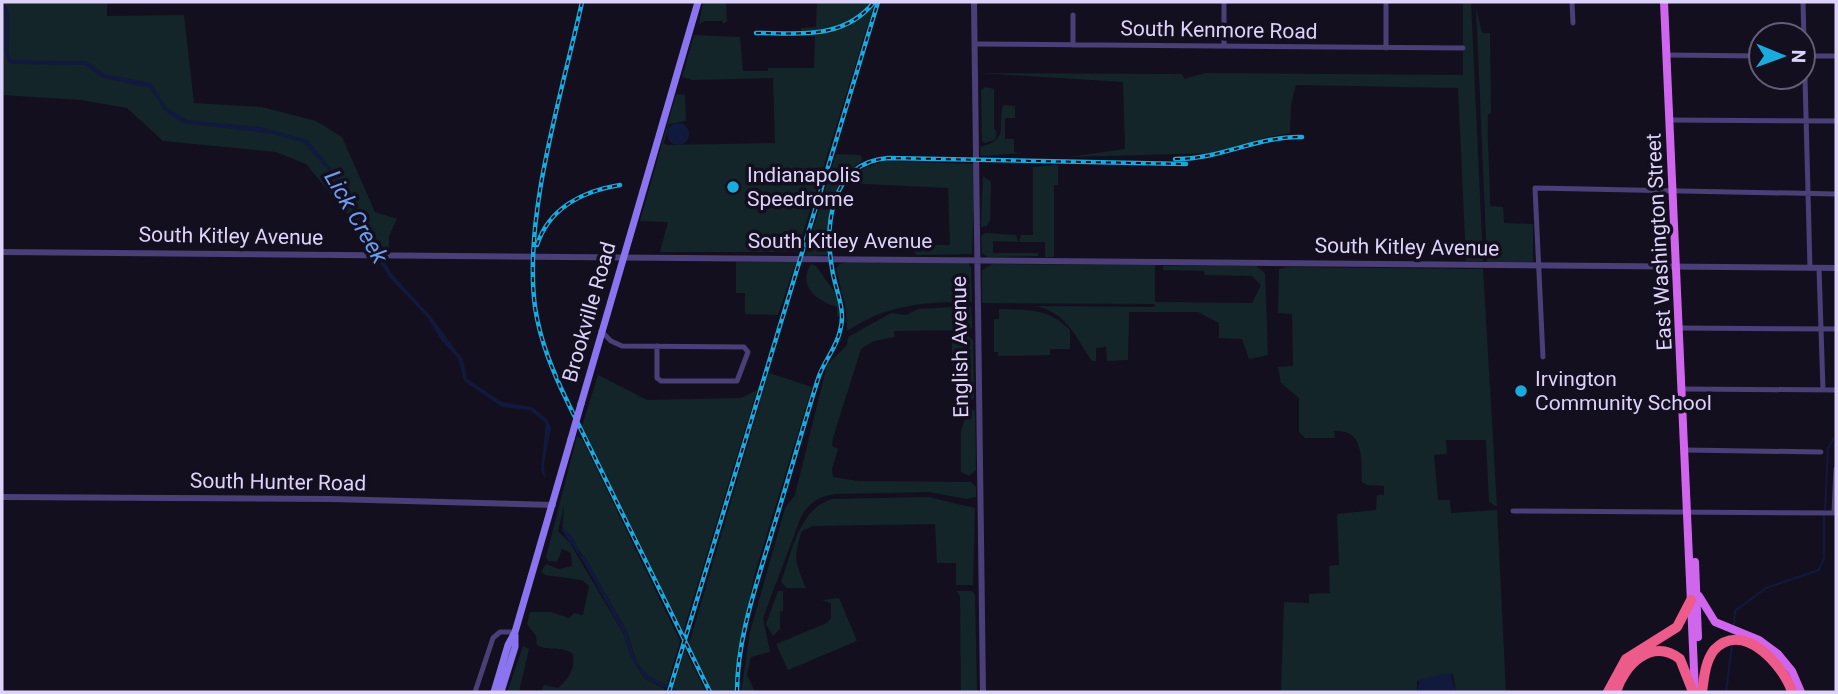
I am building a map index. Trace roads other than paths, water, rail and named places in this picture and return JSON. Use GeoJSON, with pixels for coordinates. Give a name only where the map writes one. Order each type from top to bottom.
{"type":"FeatureCollection","features":[{"type":"Feature","properties":{"kind":"highway"},"geometry":{"type":"LineString","coordinates":[[1608,692],[1626,659],[1677,627],[1693,595]]}},
{"type":"Feature","properties":{"kind":"highway"},"geometry":{"type":"LineString","coordinates":[[1702,692],[1707,665],[1713,652],[1725,643],[1736,641],[1751,644],[1770,657],[1784,673],[1792,692]]}},
{"type":"Feature","properties":{"kind":"highway"},"geometry":{"type":"LineString","coordinates":[[1616,692],[1631,665],[1646,653],[1658,650],[1680,659],[1688,672],[1694,692]]}},
{"type":"Feature","properties":{"kind":"main road","name":"Brookville Road"},"geometry":{"type":"LineString","coordinates":[[494,692],[553,505],[622,257],[698,2]]}},
{"type":"Feature","properties":{"kind":"main road","name":"East Washington Street"},"geometry":{"type":"LineString","coordinates":[[1664,2],[1690,522],[1687,526],[1702,692]]}},
{"type":"Feature","properties":{"kind":"main road","name":"East Washington Street"},"geometry":{"type":"LineString","coordinates":[[1693,595],[1694,692]]}},
{"type":"Feature","properties":{"kind":"main road"},"geometry":{"type":"LineString","coordinates":[[1693,595],[1713,621],[1759,639],[1778,654],[1792,671],[1801,692]]}},
{"type":"Feature","properties":{"kind":"main road","name":"Brookville Road"},"geometry":{"type":"LineString","coordinates":[[501,692],[515,647],[515,632]]}},
{"type":"Feature","properties":{"kind":"street","name":"English Avenue"},"geometry":{"type":"LineString","coordinates":[[974,2],[983,692]]}},
{"type":"Feature","properties":{"kind":"street"},"geometry":{"type":"LineString","coordinates":[[1224,2],[1224,46]]}},
{"type":"Feature","properties":{"kind":"street"},"geometry":{"type":"LineString","coordinates":[[1386,2],[1387,48]]}},
{"type":"Feature","properties":{"kind":"street"},"geometry":{"type":"LineString","coordinates":[[1572,2],[1573,23]]}},
{"type":"Feature","properties":{"kind":"street"},"geometry":{"type":"LineString","coordinates":[[1803,2],[1803,21]]}},
{"type":"Feature","properties":{"kind":"street"},"geometry":{"type":"LineString","coordinates":[[1073,15],[1073,45]]}},
{"type":"Feature","properties":{"kind":"street","name":"South Kenmore Road"},"geometry":{"type":"LineString","coordinates":[[975,44],[1463,48]]}},
{"type":"Feature","properties":{"kind":"street"},"geometry":{"type":"LineString","coordinates":[[1667,55],[1747,56]]}},
{"type":"Feature","properties":{"kind":"street"},"geometry":{"type":"LineString","coordinates":[[1817,56],[1836,56]]}},
{"type":"Feature","properties":{"kind":"street"},"geometry":{"type":"LineString","coordinates":[[1806,91],[1810,268]]}},
{"type":"Feature","properties":{"kind":"street"},"geometry":{"type":"LineString","coordinates":[[1670,120],[1836,121]]}},
{"type":"Feature","properties":{"kind":"street"},"geometry":{"type":"LineString","coordinates":[[1543,357],[1535,188],[1836,194]]}},
{"type":"Feature","properties":{"kind":"street","name":"South Kitley Avenue"},"geometry":{"type":"LineString","coordinates":[[2,252],[1836,268]]}},
{"type":"Feature","properties":{"kind":"street"},"geometry":{"type":"LineString","coordinates":[[1819,268],[1823,390]]}},
{"type":"Feature","properties":{"kind":"street"},"geometry":{"type":"LineString","coordinates":[[1681,328],[1836,329]]}},
{"type":"Feature","properties":{"kind":"street"},"geometry":{"type":"LineString","coordinates":[[601,331],[619,345],[657,346],[747,349],[737,381],[660,381],[657,378],[657,346]]}},
{"type":"Feature","properties":{"kind":"street"},"geometry":{"type":"LineString","coordinates":[[1684,389],[1836,390]]}},
{"type":"Feature","properties":{"kind":"street"},"geometry":{"type":"LineString","coordinates":[[1686,450],[1821,452]]}},
{"type":"Feature","properties":{"kind":"street"},"geometry":{"type":"LineString","coordinates":[[1513,511],[1835,513],[1836,468]]}},
{"type":"Feature","properties":{"kind":"street","name":"South Hunter Road"},"geometry":{"type":"LineString","coordinates":[[2,497],[319,499],[553,505]]}},
{"type":"Feature","properties":{"kind":"street"},"geometry":{"type":"LineString","coordinates":[[475,692],[493,638],[498,632],[515,632]]}},
{"type":"Feature","properties":{"kind":"water","name":"Lick Creek"},"geometry":{"type":"Polygon","coordinates":[[[2,2],[9,14],[8,45],[11,60],[86,61],[105,74],[151,83],[166,107],[187,120],[261,127],[308,140],[350,192],[366,231],[392,274],[432,318],[463,360],[467,379],[502,402],[532,407],[547,419],[551,428],[544,464],[545,479],[541,469],[546,423],[530,410],[502,407],[464,381],[458,358],[441,340],[428,318],[389,277],[366,240],[347,198],[333,176],[304,143],[274,134],[182,123],[165,111],[150,88],[103,78],[85,65],[9,64],[5,50],[2,2]]]}},
{"type":"Feature","properties":{"kind":"water"},"geometry":{"type":"Polygon","coordinates":[[[678,123],[686,126],[689,134],[686,142],[678,145],[670,142],[667,134],[670,126],[678,123]]]}},
{"type":"Feature","properties":{"kind":"water"},"geometry":{"type":"Polygon","coordinates":[[[563,506],[563,527],[574,539],[580,554],[585,557],[627,632],[637,663],[647,675],[681,692],[673,692],[645,679],[631,658],[623,633],[583,561],[562,531],[563,506]]]}},
{"type":"Feature","properties":{"kind":"water"},"geometry":{"type":"Polygon","coordinates":[[[1450,673],[1456,692],[1417,692],[1420,679],[1450,673]]]}},
{"type":"Feature","properties":{"kind":"waterway"},"geometry":{"type":"LineString","coordinates":[[1825,509],[1828,448],[1836,435]]}},
{"type":"Feature","properties":{"kind":"waterway"},"geometry":{"type":"LineString","coordinates":[[1734,626],[1735,611],[1766,588],[1819,570],[1824,558],[1824,516]]}},
{"type":"Feature","properties":{"kind":"waterway"},"geometry":{"type":"LineString","coordinates":[[1726,692],[1732,645]]}},
{"type":"Feature","properties":{"kind":"railway"},"geometry":{"type":"LineString","coordinates":[[582,2],[539,194],[533,271],[537,320],[562,391],[710,692]]}},
{"type":"Feature","properties":{"kind":"railway"},"geometry":{"type":"LineString","coordinates":[[756,33],[804,33],[835,29],[849,23],[874,2]]}},
{"type":"Feature","properties":{"kind":"railway"},"geometry":{"type":"LineString","coordinates":[[669,692],[878,2]]}},
{"type":"Feature","properties":{"kind":"railway"},"geometry":{"type":"LineString","coordinates":[[1175,159],[1209,155],[1270,140],[1302,137]]}},
{"type":"Feature","properties":{"kind":"railway"},"geometry":{"type":"LineString","coordinates":[[737,692],[740,651],[754,591],[818,379],[836,344],[842,324],[830,256],[831,218],[842,185],[853,172],[868,162],[888,158],[1186,164]]}},
{"type":"Feature","properties":{"kind":"railway"},"geometry":{"type":"LineString","coordinates":[[537,245],[550,221],[569,203],[593,192],[620,185]]}},
{"type":"Feature","properties":{"kind":"place","name":"Indianapolis Speedrome"},"geometry":{"type":"Point","coordinates":[733,187]}},
{"type":"Feature","properties":{"kind":"place","name":"Irvington Community School"},"geometry":{"type":"Point","coordinates":[1521,391]}}]}
